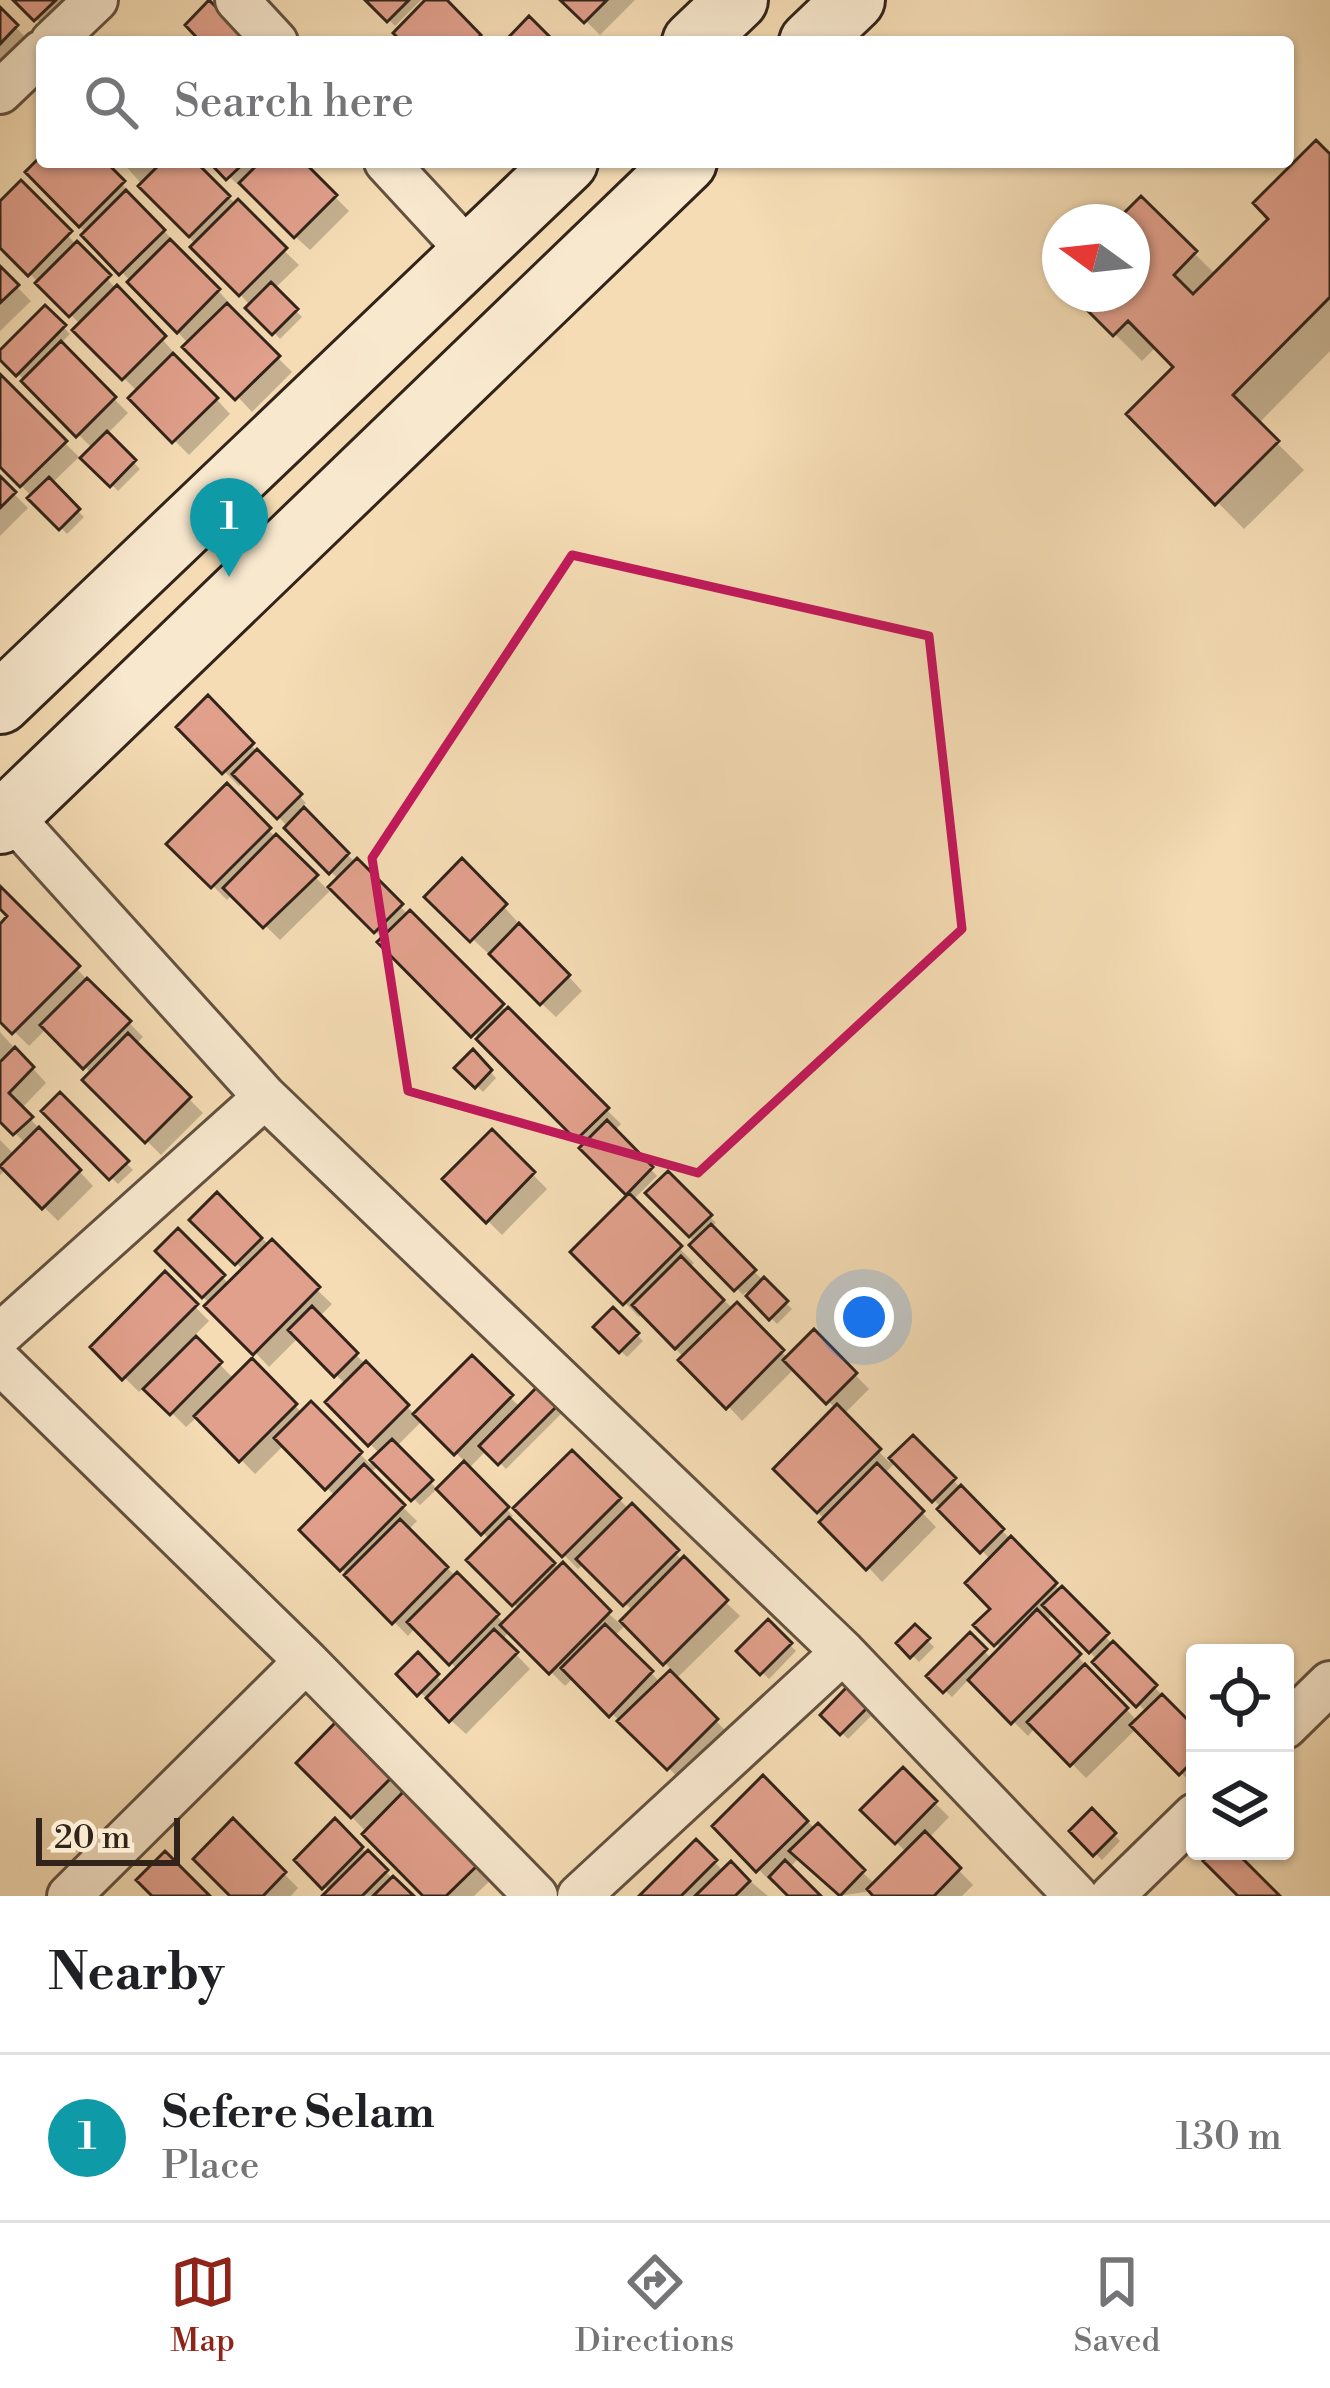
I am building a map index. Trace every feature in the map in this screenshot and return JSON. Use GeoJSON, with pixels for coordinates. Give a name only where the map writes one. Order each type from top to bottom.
{"type":"FeatureCollection","features":[{"type":"Feature","properties":{"kind":"main road"},"geometry":{"type":"LineString","coordinates":[[699,36],[737,0]]}},
{"type":"Feature","properties":{"kind":"main road"},"geometry":{"type":"LineString","coordinates":[[816,36],[854,0]]}},
{"type":"Feature","properties":{"kind":"main road"},"geometry":{"type":"LineString","coordinates":[[0,703],[561,168]]}},
{"type":"Feature","properties":{"kind":"main road"},"geometry":{"type":"LineString","coordinates":[[3,814],[680,168]]}},
{"type":"Feature","properties":{"kind":"street"},"geometry":{"type":"LineString","coordinates":[[58,36],[96,0]]}},
{"type":"Feature","properties":{"kind":"street"},"geometry":{"type":"LineString","coordinates":[[237,0],[270,36]]}},
{"type":"Feature","properties":{"kind":"street"},"geometry":{"type":"LineString","coordinates":[[0,92],[36,58]]}},
{"type":"Feature","properties":{"kind":"street"},"geometry":{"type":"LineString","coordinates":[[391,168],[470,254]]}},
{"type":"Feature","properties":{"kind":"street"},"geometry":{"type":"LineString","coordinates":[[3,814],[265,1096],[843,1652],[1076,1896]]}},
{"type":"Feature","properties":{"kind":"street"},"geometry":{"type":"LineString","coordinates":[[0,1335],[265,1096]]}},
{"type":"Feature","properties":{"kind":"street"},"geometry":{"type":"LineString","coordinates":[[0,1362],[306,1660],[536,1896]]}},
{"type":"Feature","properties":{"kind":"street"},"geometry":{"type":"LineString","coordinates":[[579,1896],[843,1652]]}},
{"type":"Feature","properties":{"kind":"street"},"geometry":{"type":"LineString","coordinates":[[69,1896],[306,1660]]}},
{"type":"Feature","properties":{"kind":"street"},"geometry":{"type":"LineString","coordinates":[[1294,1718],[1330,1683]]}},
{"type":"Feature","properties":{"kind":"street"},"geometry":{"type":"LineString","coordinates":[[1112,1896],[1186,1824]]}},
{"type":"Feature","properties":{"kind":"highlighted area"},"geometry":{"type":"Polygon","coordinates":[[[572,555],[929,636],[962,929],[698,1173],[408,1091],[372,858],[572,555]]]}},
{"type":"Feature","properties":{"kind":"building"},"geometry":{"type":"Polygon","coordinates":[[[13,0],[56,0],[34,21],[13,0]]]}},
{"type":"Feature","properties":{"kind":"building"},"geometry":{"type":"Polygon","coordinates":[[[209,0],[245,36],[195,36],[185,25],[209,0]]]}},
{"type":"Feature","properties":{"kind":"building"},"geometry":{"type":"Polygon","coordinates":[[[365,0],[409,0],[387,22],[365,0]]]}},
{"type":"Feature","properties":{"kind":"building"},"geometry":{"type":"Polygon","coordinates":[[[425,0],[447,0],[481,35],[396,36],[393,33],[425,0]]]}},
{"type":"Feature","properties":{"kind":"building"},"geometry":{"type":"Polygon","coordinates":[[[560,0],[607,0],[584,23],[560,0]]]}},
{"type":"Feature","properties":{"kind":"building"},"geometry":{"type":"Polygon","coordinates":[[[0,7],[18,25],[0,44],[0,7]]]}},
{"type":"Feature","properties":{"kind":"building"},"geometry":{"type":"Polygon","coordinates":[[[529,16],[549,36],[510,36],[529,16]]]}},
{"type":"Feature","properties":{"kind":"building"},"geometry":{"type":"Polygon","coordinates":[[[1316,140],[1330,154],[1330,297],[1233,395],[1279,441],[1215,505],[1126,414],[1173,367],[1128,321],[1113,336],[1089,312],[1150,312],[1150,205],[1197,251],[1174,275],[1193,294],[1268,219],[1253,203],[1288,168],[1294,168],[1294,162],[1316,140]]]}},
{"type":"Feature","properties":{"kind":"building"},"geometry":{"type":"Polygon","coordinates":[[[36,161],[36,168],[112,168],[125,181],[79,227],[25,172],[36,161]]]}},
{"type":"Feature","properties":{"kind":"building"},"geometry":{"type":"Polygon","coordinates":[[[156,168],[202,168],[230,196],[189,237],[138,186],[156,168]]]}},
{"type":"Feature","properties":{"kind":"building"},"geometry":{"type":"Polygon","coordinates":[[[215,168],[239,168],[226,180],[215,168]]]}},
{"type":"Feature","properties":{"kind":"building"},"geometry":{"type":"Polygon","coordinates":[[[254,168],[310,168],[337,195],[294,238],[239,183],[254,168]]]}},
{"type":"Feature","properties":{"kind":"building"},"geometry":{"type":"Polygon","coordinates":[[[21,180],[72,231],[28,276],[0,248],[0,201],[21,180]]]}},
{"type":"Feature","properties":{"kind":"building"},"geometry":{"type":"Polygon","coordinates":[[[126,190],[165,230],[119,275],[81,235],[126,190]]]}},
{"type":"Feature","properties":{"kind":"building"},"geometry":{"type":"Polygon","coordinates":[[[238,199],[287,248],[239,296],[190,247],[238,199]]]}},
{"type":"Feature","properties":{"kind":"building"},"geometry":{"type":"Polygon","coordinates":[[[170,239],[220,289],[177,333],[127,282],[170,239]]]}},
{"type":"Feature","properties":{"kind":"building"},"geometry":{"type":"Polygon","coordinates":[[[77,241],[111,275],[69,317],[35,283],[77,241]]]}},
{"type":"Feature","properties":{"kind":"building"},"geometry":{"type":"Polygon","coordinates":[[[0,266],[19,285],[0,303],[0,266]]]}},
{"type":"Feature","properties":{"kind":"building"},"geometry":{"type":"Polygon","coordinates":[[[271,282],[298,309],[272,335],[245,308],[271,282]]]}},
{"type":"Feature","properties":{"kind":"building"},"geometry":{"type":"Polygon","coordinates":[[[117,285],[166,336],[122,380],[72,330],[117,285]]]}},
{"type":"Feature","properties":{"kind":"building"},"geometry":{"type":"Polygon","coordinates":[[[227,303],[280,356],[235,400],[182,347],[227,303]]]}},
{"type":"Feature","properties":{"kind":"building"},"geometry":{"type":"Polygon","coordinates":[[[45,305],[66,325],[16,376],[0,360],[0,350],[45,305]]]}},
{"type":"Feature","properties":{"kind":"building"},"geometry":{"type":"Polygon","coordinates":[[[61,341],[116,397],[76,437],[21,381],[61,341]]]}},
{"type":"Feature","properties":{"kind":"building"},"geometry":{"type":"Polygon","coordinates":[[[173,353],[218,398],[172,443],[128,398],[173,353]]]}},
{"type":"Feature","properties":{"kind":"building"},"geometry":{"type":"Polygon","coordinates":[[[0,374],[67,441],[20,487],[0,467],[0,374]]]}},
{"type":"Feature","properties":{"kind":"building"},"geometry":{"type":"Polygon","coordinates":[[[107,431],[136,460],[110,487],[80,458],[107,431]]]}},
{"type":"Feature","properties":{"kind":"building"},"geometry":{"type":"Polygon","coordinates":[[[0,476],[16,492],[0,508],[0,476]]]}},
{"type":"Feature","properties":{"kind":"building"},"geometry":{"type":"Polygon","coordinates":[[[49,477],[80,509],[59,530],[27,498],[49,477]]]}},
{"type":"Feature","properties":{"kind":"building"},"geometry":{"type":"Polygon","coordinates":[[[208,695],[254,743],[222,774],[176,727],[208,695]]]}},
{"type":"Feature","properties":{"kind":"building"},"geometry":{"type":"Polygon","coordinates":[[[257,749],[302,794],[277,819],[232,774],[257,749]]]}},
{"type":"Feature","properties":{"kind":"building"},"geometry":{"type":"Polygon","coordinates":[[[227,783],[271,828],[211,888],[166,844],[227,783]]]}},
{"type":"Feature","properties":{"kind":"building"},"geometry":{"type":"Polygon","coordinates":[[[304,807],[349,853],[329,874],[284,828],[304,807]]]}},
{"type":"Feature","properties":{"kind":"building"},"geometry":{"type":"Polygon","coordinates":[[[276,834],[318,875],[263,928],[223,888],[276,834]]]}},
{"type":"Feature","properties":{"kind":"building"},"geometry":{"type":"Polygon","coordinates":[[[357,858],[403,904],[374,933],[328,887],[357,858]]]}},
{"type":"Feature","properties":{"kind":"building"},"geometry":{"type":"Polygon","coordinates":[[[462,858],[507,904],[470,942],[424,897],[462,858]]]}},
{"type":"Feature","properties":{"kind":"building"},"geometry":{"type":"Polygon","coordinates":[[[0,886],[80,966],[12,1034],[0,1022],[0,924],[7,916],[0,909],[0,886]]]}},
{"type":"Feature","properties":{"kind":"building"},"geometry":{"type":"Polygon","coordinates":[[[410,910],[504,1004],[471,1037],[377,942],[410,910]]]}},
{"type":"Feature","properties":{"kind":"building"},"geometry":{"type":"Polygon","coordinates":[[[519,923],[570,975],[540,1005],[489,954],[519,923]]]}},
{"type":"Feature","properties":{"kind":"building"},"geometry":{"type":"Polygon","coordinates":[[[87,978],[131,1021],[83,1069],[40,1025],[87,978]]]}},
{"type":"Feature","properties":{"kind":"building"},"geometry":{"type":"Polygon","coordinates":[[[508,1007],[609,1108],[576,1140],[476,1039],[508,1007]]]}},
{"type":"Feature","properties":{"kind":"building"},"geometry":{"type":"Polygon","coordinates":[[[128,1033],[191,1097],[145,1143],[82,1080],[128,1033]]]}},
{"type":"Feature","properties":{"kind":"building"},"geometry":{"type":"Polygon","coordinates":[[[15,1047],[34,1067],[9,1093],[33,1117],[13,1135],[0,1122],[0,1062],[15,1047]]]}},
{"type":"Feature","properties":{"kind":"building"},"geometry":{"type":"Polygon","coordinates":[[[473,1049],[492,1070],[475,1088],[454,1068],[473,1049]]]}},
{"type":"Feature","properties":{"kind":"building"},"geometry":{"type":"Polygon","coordinates":[[[60,1092],[129,1161],[109,1180],[41,1111],[60,1092]]]}},
{"type":"Feature","properties":{"kind":"building"},"geometry":{"type":"Polygon","coordinates":[[[607,1120],[653,1167],[626,1195],[579,1148],[607,1120]]]}},
{"type":"Feature","properties":{"kind":"building"},"geometry":{"type":"Polygon","coordinates":[[[39,1127],[81,1170],[42,1209],[0,1166],[39,1127]]]}},
{"type":"Feature","properties":{"kind":"building"},"geometry":{"type":"Polygon","coordinates":[[[492,1129],[535,1172],[486,1223],[442,1179],[492,1129]]]}},
{"type":"Feature","properties":{"kind":"building"},"geometry":{"type":"Polygon","coordinates":[[[668,1171],[712,1215],[689,1237],[645,1193],[668,1171]]]}},
{"type":"Feature","properties":{"kind":"building"},"geometry":{"type":"Polygon","coordinates":[[[217,1192],[262,1238],[235,1265],[189,1220],[217,1192]]]}},
{"type":"Feature","properties":{"kind":"building"},"geometry":{"type":"Polygon","coordinates":[[[629,1193],[682,1246],[623,1305],[570,1252],[629,1193]]]}},
{"type":"Feature","properties":{"kind":"building"},"geometry":{"type":"Polygon","coordinates":[[[711,1224],[756,1270],[734,1291],[689,1245],[711,1224]]]}},
{"type":"Feature","properties":{"kind":"building"},"geometry":{"type":"Polygon","coordinates":[[[178,1228],[225,1275],[202,1298],[155,1251],[178,1228]]]}},
{"type":"Feature","properties":{"kind":"building"},"geometry":{"type":"Polygon","coordinates":[[[272,1239],[320,1287],[253,1355],[204,1306],[272,1239]]]}},
{"type":"Feature","properties":{"kind":"building"},"geometry":{"type":"Polygon","coordinates":[[[681,1256],[724,1300],[675,1349],[632,1305],[681,1256]]]}},
{"type":"Feature","properties":{"kind":"building"},"geometry":{"type":"Polygon","coordinates":[[[165,1271],[198,1304],[122,1380],[90,1347],[165,1271]]]}},
{"type":"Feature","properties":{"kind":"building"},"geometry":{"type":"Polygon","coordinates":[[[764,1277],[788,1301],[769,1320],[746,1296],[764,1277]]]}},
{"type":"Feature","properties":{"kind":"building"},"geometry":{"type":"Polygon","coordinates":[[[737,1302],[784,1350],[726,1409],[678,1360],[737,1302]]]}},
{"type":"Feature","properties":{"kind":"building"},"geometry":{"type":"Polygon","coordinates":[[[312,1306],[358,1353],[334,1377],[288,1330],[312,1306]]]}},
{"type":"Feature","properties":{"kind":"building"},"geometry":{"type":"Polygon","coordinates":[[[613,1307],[639,1333],[619,1353],[593,1327],[613,1307]]]}},
{"type":"Feature","properties":{"kind":"building"},"geometry":{"type":"Polygon","coordinates":[[[814,1329],[857,1373],[826,1404],[783,1360],[814,1329]]]}},
{"type":"Feature","properties":{"kind":"building"},"geometry":{"type":"Polygon","coordinates":[[[196,1336],[222,1362],[170,1415],[143,1389],[196,1336]]]}},
{"type":"Feature","properties":{"kind":"building"},"geometry":{"type":"Polygon","coordinates":[[[472,1355],[513,1395],[454,1455],[413,1414],[472,1355]]]}},
{"type":"Feature","properties":{"kind":"building"},"geometry":{"type":"Polygon","coordinates":[[[252,1358],[297,1404],[239,1462],[194,1416],[252,1358]]]}},
{"type":"Feature","properties":{"kind":"building"},"geometry":{"type":"Polygon","coordinates":[[[366,1361],[409,1405],[368,1446],[325,1402],[366,1361]]]}},
{"type":"Feature","properties":{"kind":"building"},"geometry":{"type":"Polygon","coordinates":[[[540,1384],[559,1404],[498,1465],[479,1446],[540,1384]]]}},
{"type":"Feature","properties":{"kind":"building"},"geometry":{"type":"Polygon","coordinates":[[[311,1401],[362,1452],[325,1490],[274,1438],[311,1401]]]}},
{"type":"Feature","properties":{"kind":"building"},"geometry":{"type":"Polygon","coordinates":[[[837,1404],[881,1449],[817,1513],[773,1469],[837,1404]]]}},
{"type":"Feature","properties":{"kind":"building"},"geometry":{"type":"Polygon","coordinates":[[[913,1435],[956,1478],[932,1502],[889,1458],[913,1435]]]}},
{"type":"Feature","properties":{"kind":"building"},"geometry":{"type":"Polygon","coordinates":[[[392,1439],[433,1480],[411,1501],[370,1460],[392,1439]]]}},
{"type":"Feature","properties":{"kind":"building"},"geometry":{"type":"Polygon","coordinates":[[[572,1450],[621,1498],[562,1557],[513,1508],[572,1450]]]}},
{"type":"Feature","properties":{"kind":"building"},"geometry":{"type":"Polygon","coordinates":[[[464,1461],[509,1507],[481,1535],[436,1489],[464,1461]]]}},
{"type":"Feature","properties":{"kind":"building"},"geometry":{"type":"Polygon","coordinates":[[[877,1463],[924,1511],[866,1570],[819,1522],[877,1463]]]}},
{"type":"Feature","properties":{"kind":"building"},"geometry":{"type":"Polygon","coordinates":[[[364,1464],[405,1505],[340,1571],[299,1530],[364,1464]]]}},
{"type":"Feature","properties":{"kind":"building"},"geometry":{"type":"Polygon","coordinates":[[[961,1485],[1004,1529],[980,1553],[937,1509],[961,1485]]]}},
{"type":"Feature","properties":{"kind":"building"},"geometry":{"type":"Polygon","coordinates":[[[632,1503],[679,1550],[623,1606],[576,1559],[632,1503]]]}},
{"type":"Feature","properties":{"kind":"building"},"geometry":{"type":"Polygon","coordinates":[[[509,1517],[555,1563],[512,1606],[466,1560],[509,1517]]]}},
{"type":"Feature","properties":{"kind":"building"},"geometry":{"type":"Polygon","coordinates":[[[400,1519],[448,1567],[392,1624],[344,1575],[400,1519]]]}},
{"type":"Feature","properties":{"kind":"building"},"geometry":{"type":"Polygon","coordinates":[[[1011,1536],[1057,1583],[994,1646],[973,1625],[990,1609],[965,1583],[1011,1536]]]}},
{"type":"Feature","properties":{"kind":"building"},"geometry":{"type":"Polygon","coordinates":[[[684,1556],[728,1600],[663,1665],[620,1621],[684,1556]]]}},
{"type":"Feature","properties":{"kind":"building"},"geometry":{"type":"Polygon","coordinates":[[[563,1562],[611,1611],[549,1674],[500,1625],[563,1562]]]}},
{"type":"Feature","properties":{"kind":"building"},"geometry":{"type":"Polygon","coordinates":[[[457,1572],[499,1614],[449,1665],[407,1622],[457,1572]]]}},
{"type":"Feature","properties":{"kind":"building"},"geometry":{"type":"Polygon","coordinates":[[[1062,1586],[1109,1633],[1089,1653],[1042,1605],[1062,1586]]]}},
{"type":"Feature","properties":{"kind":"building"},"geometry":{"type":"Polygon","coordinates":[[[1037,1609],[1081,1654],[1011,1724],[968,1680],[1037,1609]]]}},
{"type":"Feature","properties":{"kind":"building"},"geometry":{"type":"Polygon","coordinates":[[[768,1619],[792,1643],[760,1675],[736,1651],[768,1619]]]}},
{"type":"Feature","properties":{"kind":"building"},"geometry":{"type":"Polygon","coordinates":[[[605,1624],[653,1671],[609,1717],[561,1668],[605,1624]]]}},
{"type":"Feature","properties":{"kind":"building"},"geometry":{"type":"Polygon","coordinates":[[[915,1624],[930,1638],[910,1658],[896,1643],[915,1624]]]}},
{"type":"Feature","properties":{"kind":"building"},"geometry":{"type":"Polygon","coordinates":[[[494,1629],[518,1652],[449,1722],[426,1698],[494,1629]]]}},
{"type":"Feature","properties":{"kind":"building"},"geometry":{"type":"Polygon","coordinates":[[[970,1632],[987,1649],[943,1693],[926,1676],[970,1632]]]}},
{"type":"Feature","properties":{"kind":"building"},"geometry":{"type":"Polygon","coordinates":[[[1113,1641],[1157,1685],[1136,1707],[1092,1662],[1113,1641]]]}},
{"type":"Feature","properties":{"kind":"building"},"geometry":{"type":"Polygon","coordinates":[[[418,1652],[439,1674],[417,1696],[396,1674],[418,1652]]]}},
{"type":"Feature","properties":{"kind":"building"},"geometry":{"type":"Polygon","coordinates":[[[1085,1664],[1128,1708],[1070,1766],[1027,1722],[1085,1664]]]}},
{"type":"Feature","properties":{"kind":"building"},"geometry":{"type":"Polygon","coordinates":[[[670,1670],[718,1719],[667,1770],[617,1721],[670,1670]]]}},
{"type":"Feature","properties":{"kind":"building"},"geometry":{"type":"Polygon","coordinates":[[[847,1687],[867,1708],[840,1735],[820,1715],[847,1687]]]}},
{"type":"Feature","properties":{"kind":"building"},"geometry":{"type":"Polygon","coordinates":[[[1162,1694],[1186,1718],[1186,1768],[1179,1775],[1130,1725],[1162,1694]]]}},
{"type":"Feature","properties":{"kind":"building"},"geometry":{"type":"Polygon","coordinates":[[[337,1721],[392,1777],[351,1818],[296,1763],[337,1721]]]}},
{"type":"Feature","properties":{"kind":"building"},"geometry":{"type":"Polygon","coordinates":[[[903,1767],[937,1801],[895,1844],[860,1810],[903,1767]]]}},
{"type":"Feature","properties":{"kind":"building"},"geometry":{"type":"Polygon","coordinates":[[[763,1775],[808,1821],[756,1872],[712,1826],[763,1775]]]}},
{"type":"Feature","properties":{"kind":"building"},"geometry":{"type":"Polygon","coordinates":[[[411,1784],[485,1858],[446,1896],[423,1896],[362,1834],[411,1784]]]}},
{"type":"Feature","properties":{"kind":"building"},"geometry":{"type":"Polygon","coordinates":[[[1092,1808],[1116,1833],[1093,1856],[1069,1831],[1092,1808]]]}},
{"type":"Feature","properties":{"kind":"building"},"geometry":{"type":"Polygon","coordinates":[[[233,1818],[286,1872],[263,1896],[230,1896],[193,1859],[233,1818]]]}},
{"type":"Feature","properties":{"kind":"building"},"geometry":{"type":"Polygon","coordinates":[[[335,1818],[363,1847],[322,1889],[294,1860],[335,1818]]]}},
{"type":"Feature","properties":{"kind":"building"},"geometry":{"type":"Polygon","coordinates":[[[818,1823],[865,1870],[840,1896],[789,1851],[818,1823]]]}},
{"type":"Feature","properties":{"kind":"building"},"geometry":{"type":"Polygon","coordinates":[[[925,1831],[961,1868],[934,1896],[873,1896],[867,1889],[925,1831]]]}},
{"type":"Feature","properties":{"kind":"building"},"geometry":{"type":"Polygon","coordinates":[[[696,1839],[717,1860],[681,1896],[639,1896],[696,1839]]]}},
{"type":"Feature","properties":{"kind":"building"},"geometry":{"type":"Polygon","coordinates":[[[368,1850],[388,1870],[362,1896],[322,1896],[368,1850]]]}},
{"type":"Feature","properties":{"kind":"building"},"geometry":{"type":"Polygon","coordinates":[[[165,1851],[210,1896],[152,1896],[136,1880],[165,1851]]]}},
{"type":"Feature","properties":{"kind":"building"},"geometry":{"type":"Polygon","coordinates":[[[785,1860],[821,1896],[788,1896],[769,1877],[785,1860]]]}},
{"type":"Feature","properties":{"kind":"building"},"geometry":{"type":"Polygon","coordinates":[[[1244,1860],[1280,1896],[1238,1896],[1203,1861],[1244,1860]]]}},
{"type":"Feature","properties":{"kind":"building"},"geometry":{"type":"Polygon","coordinates":[[[731,1861],[750,1881],[735,1896],[695,1896],[731,1861]]]}},
{"type":"Feature","properties":{"kind":"building"},"geometry":{"type":"Polygon","coordinates":[[[393,1876],[414,1896],[373,1896],[393,1876]]]}},
{"type":"Feature","properties":{"kind":"place","name":"Sefere Selam"},"geometry":{"type":"Point","coordinates":[229,577]}}]}
